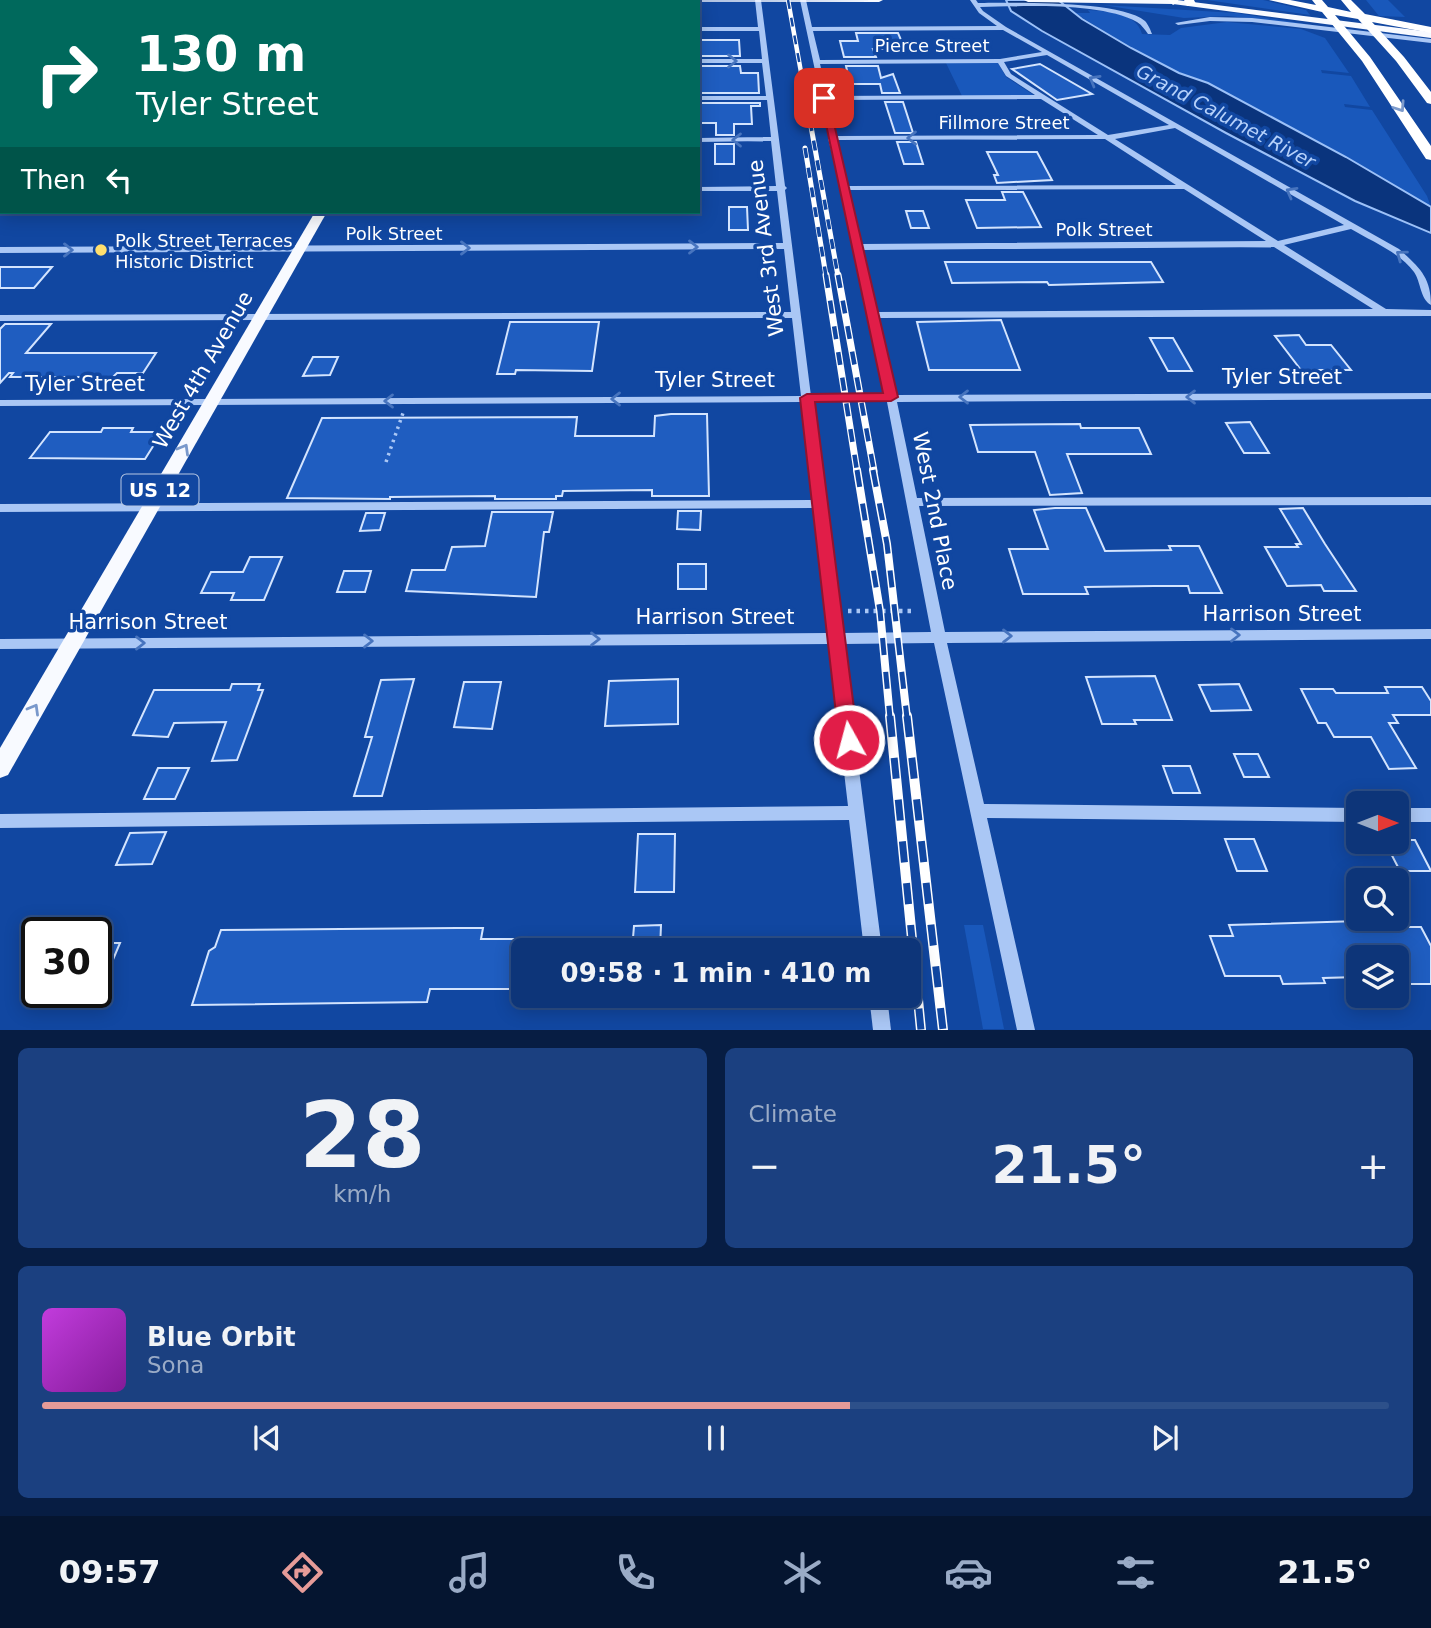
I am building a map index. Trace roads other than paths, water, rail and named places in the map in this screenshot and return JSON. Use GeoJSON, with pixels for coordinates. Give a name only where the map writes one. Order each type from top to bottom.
{"type":"FeatureCollection","features":[{"type":"Feature","properties":{"kind":"highway"},"geometry":{"type":"LineString","coordinates":[[1274,0],[1431,33]]}},
{"type":"Feature","properties":{"kind":"highway"},"geometry":{"type":"LineString","coordinates":[[1317,0],[1366,59],[1431,156]]}},
{"type":"Feature","properties":{"kind":"highway"},"geometry":{"type":"LineString","coordinates":[[1347,1],[1400,59],[1431,100]]}},
{"type":"Feature","properties":{"kind":"main road"},"geometry":{"type":"LineString","coordinates":[[700,0],[879,0]]}},
{"type":"Feature","properties":{"kind":"main road"},"geometry":{"type":"LineString","coordinates":[[1028,0],[1075,3],[1190,2],[1431,33]]}},
{"type":"Feature","properties":{"kind":"main road","name":"West 4th Avenue"},"geometry":{"type":"LineString","coordinates":[[0,768],[320,214]]}},
{"type":"Feature","properties":{"kind":"street","name":"West 3rd Avenue"},"geometry":{"type":"LineString","coordinates":[[758,0],[783,188],[872,938]]}},
{"type":"Feature","properties":{"kind":"street","name":"West 2nd Place"},"geometry":{"type":"LineString","coordinates":[[803,0],[891,397],[976,811],[1026,1030]]}},
{"type":"Feature","properties":{"kind":"street"},"geometry":{"type":"LineString","coordinates":[[974,3],[1075,3],[1112,9],[1132,14],[1147,23],[1150,33]]}},
{"type":"Feature","properties":{"kind":"street"},"geometry":{"type":"LineString","coordinates":[[974,3],[981,12],[1004,28],[1396,251],[1413,264],[1431,302]]}},
{"type":"Feature","properties":{"kind":"street"},"geometry":{"type":"LineString","coordinates":[[1178,23],[1210,19],[1252,20],[1431,41]]}},
{"type":"Feature","properties":{"kind":"street"},"geometry":{"type":"LineString","coordinates":[[809,29],[1004,28]]}},
{"type":"Feature","properties":{"kind":"street"},"geometry":{"type":"LineString","coordinates":[[700,29],[761,29]]}},
{"type":"Feature","properties":{"kind":"street","name":"Pierce Street"},"geometry":{"type":"LineString","coordinates":[[816,62],[1000,61],[1047,53]]}},
{"type":"Feature","properties":{"kind":"street"},"geometry":{"type":"LineString","coordinates":[[700,61],[766,61]]}},
{"type":"Feature","properties":{"kind":"street"},"geometry":{"type":"LineString","coordinates":[[1000,61],[1008,75],[1384,312]]}},
{"type":"Feature","properties":{"kind":"street"},"geometry":{"type":"LineString","coordinates":[[824,98],[1043,97]]}},
{"type":"Feature","properties":{"kind":"street"},"geometry":{"type":"LineString","coordinates":[[700,98],[771,98]]}},
{"type":"Feature","properties":{"kind":"street","name":"Fillmore Street"},"geometry":{"type":"LineString","coordinates":[[832,138],[1106,137],[1175,126]]}},
{"type":"Feature","properties":{"kind":"street"},"geometry":{"type":"LineString","coordinates":[[700,140],[776,139]]}},
{"type":"Feature","properties":{"kind":"street"},"geometry":{"type":"LineString","coordinates":[[843,188],[1186,187]]}},
{"type":"Feature","properties":{"kind":"street"},"geometry":{"type":"LineString","coordinates":[[700,189],[783,188]]}},
{"type":"Feature","properties":{"kind":"street","name":"Polk Street"},"geometry":{"type":"LineString","coordinates":[[856,247],[1278,244],[1351,226]]}},
{"type":"Feature","properties":{"kind":"street","name":"Polk Street"},"geometry":{"type":"LineString","coordinates":[[0,250],[789,246]]}},
{"type":"Feature","properties":{"kind":"street"},"geometry":{"type":"LineString","coordinates":[[872,315],[1431,313]]}},
{"type":"Feature","properties":{"kind":"street"},"geometry":{"type":"LineString","coordinates":[[0,318],[797,315]]}},
{"type":"Feature","properties":{"kind":"street","name":"Tyler Street"},"geometry":{"type":"LineString","coordinates":[[0,403],[1431,396]]}},
{"type":"Feature","properties":{"kind":"street"},"geometry":{"type":"LineString","coordinates":[[912,502],[1431,501]]}},
{"type":"Feature","properties":{"kind":"street"},"geometry":{"type":"LineString","coordinates":[[0,508],[821,504]]}},
{"type":"Feature","properties":{"kind":"street","name":"Harrison Street"},"geometry":{"type":"LineString","coordinates":[[0,644],[1431,634]]}},
{"type":"Feature","properties":{"kind":"street"},"geometry":{"type":"LineString","coordinates":[[976,811],[1346,815]]}},
{"type":"Feature","properties":{"kind":"street"},"geometry":{"type":"LineString","coordinates":[[0,821],[857,813]]}},
{"type":"Feature","properties":{"kind":"street"},"geometry":{"type":"LineString","coordinates":[[1409,815],[1431,815]]}},
{"type":"Feature","properties":{"kind":"street"},"geometry":{"type":"LineString","coordinates":[[879,1008],[882,1030]]}},
{"type":"Feature","properties":{"kind":"water","name":"Grand Calumet River"},"geometry":{"type":"Polygon","coordinates":[[[1006,0],[1058,0],[1082,19],[1131,48],[1179,73],[1208,83],[1346,157],[1431,207],[1431,233],[1355,201],[1226,133],[1042,31],[1011,11],[1006,0]]]}},
{"type":"Feature","properties":{"kind":"railway"},"geometry":{"type":"LineString","coordinates":[[788,0],[810,122]]}},
{"type":"Feature","properties":{"kind":"railway"},"geometry":{"type":"LineString","coordinates":[[810,121],[838,276]]}},
{"type":"Feature","properties":{"kind":"railway"},"geometry":{"type":"LineString","coordinates":[[805,148],[826,276]]}},
{"type":"Feature","properties":{"kind":"railway"},"geometry":{"type":"LineString","coordinates":[[826,275],[857,471]]}},
{"type":"Feature","properties":{"kind":"railway"},"geometry":{"type":"LineString","coordinates":[[838,275],[874,471]]}},
{"type":"Feature","properties":{"kind":"railway"},"geometry":{"type":"LineString","coordinates":[[857,470],[880,611],[890,718]]}},
{"type":"Feature","properties":{"kind":"railway"},"geometry":{"type":"LineString","coordinates":[[873,470],[887,544],[907,718]]}},
{"type":"Feature","properties":{"kind":"railway"},"geometry":{"type":"LineString","coordinates":[[890,716],[921,1030]]}},
{"type":"Feature","properties":{"kind":"railway"},"geometry":{"type":"LineString","coordinates":[[907,716],[943,1030]]}},
{"type":"Feature","properties":{"kind":"place","name":"Polk Street Terraces Historic District"},"geometry":{"type":"Point","coordinates":[101,250]}}]}
